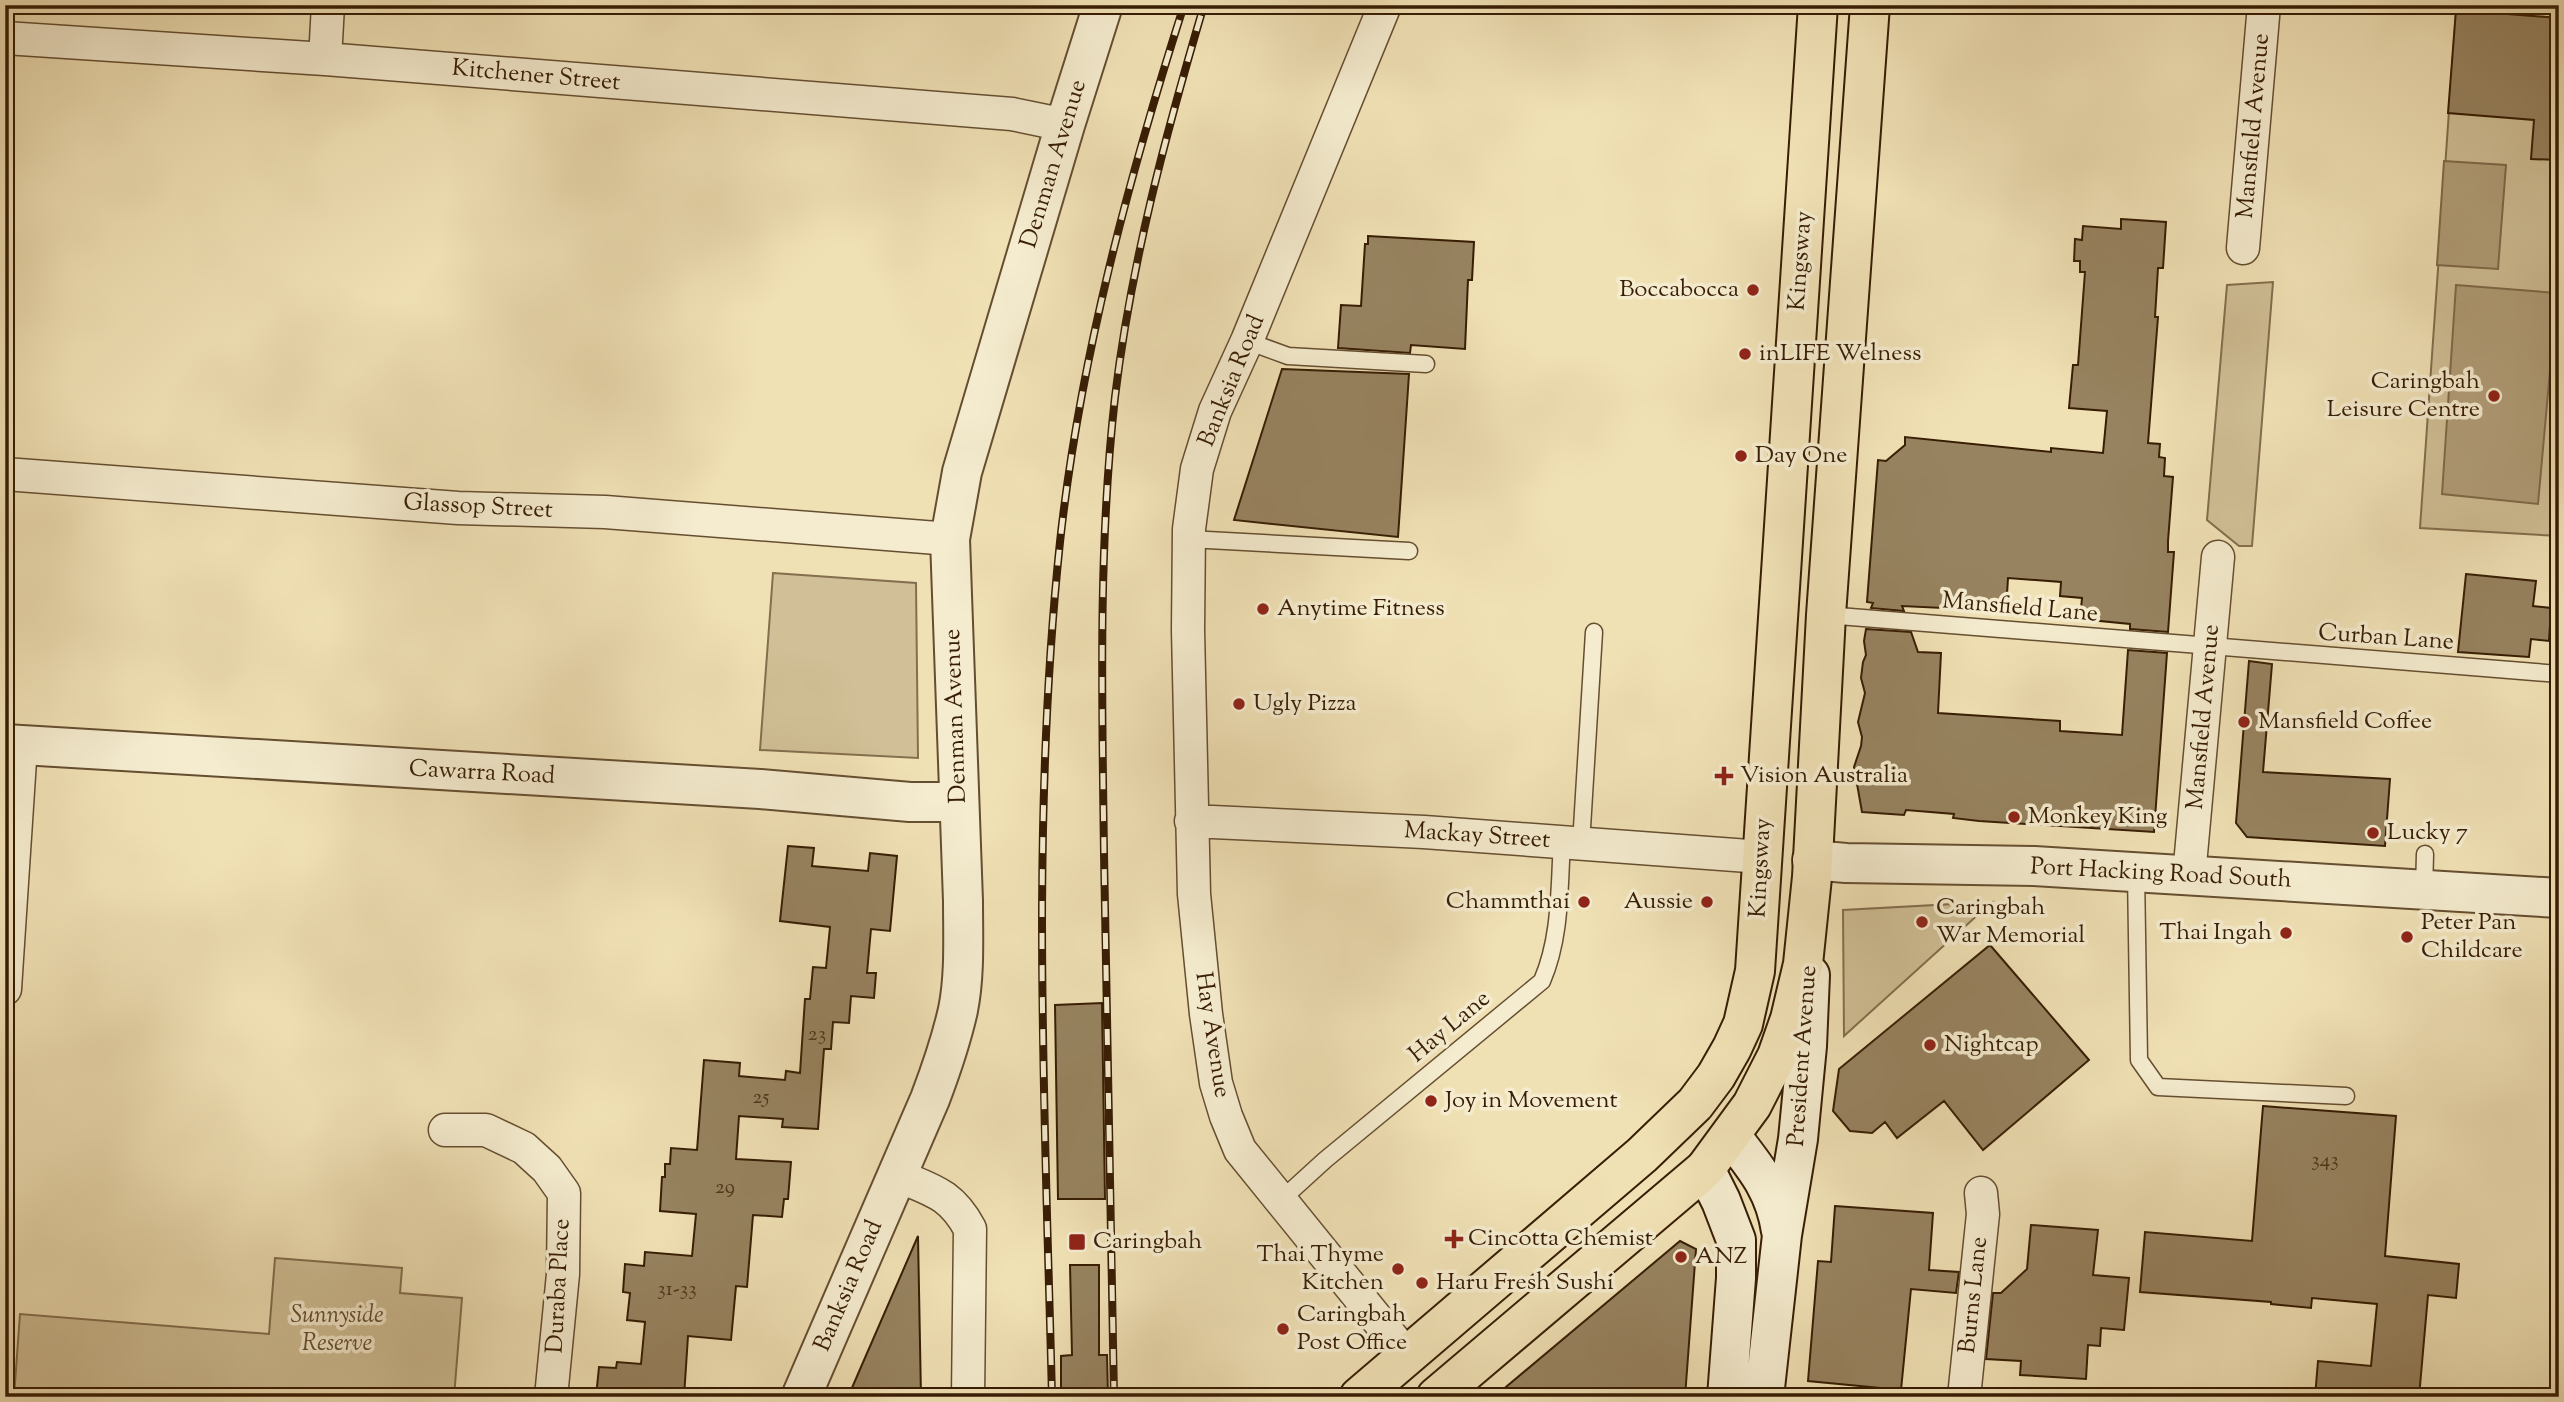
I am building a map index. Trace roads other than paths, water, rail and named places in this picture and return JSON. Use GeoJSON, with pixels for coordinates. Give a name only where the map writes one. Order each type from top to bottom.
{"type":"FeatureCollection","features":[{"type":"Feature","properties":{"kind":"main road","name":"Kingsway"},"geometry":{"type":"LineString","coordinates":[[1359,1397],[1642,1155],[1695,1104],[1716,1076],[1743,1024],[1755,971],[1818,5]]}},
{"type":"Feature","properties":{"kind":"main road","name":"Kingsway"},"geometry":{"type":"LineString","coordinates":[[1437,1395],[1665,1206],[1705,1169],[1731,1136],[1765,1083],[1790,1019],[1803,964],[1812,868],[1826,615],[1870,5]]}},
{"type":"Feature","properties":{"kind":"main road","name":"Port Hacking Road South"},"geometry":{"type":"LineString","coordinates":[[1762,857],[1812,868]]}},
{"type":"Feature","properties":{"kind":"main road","name":"President Avenue"},"geometry":{"type":"LineString","coordinates":[[1695,1104],[1731,1136]]}},
{"type":"Feature","properties":{"kind":"main road"},"geometry":{"type":"LineString","coordinates":[[1695,1104],[1705,1169]]}},
{"type":"Feature","properties":{"kind":"main road"},"geometry":{"type":"LineString","coordinates":[[1406,1356],[1437,1395]]}},
{"type":"Feature","properties":{"kind":"street"},"geometry":{"type":"LineString","coordinates":[[324,59],[328,5]]}},
{"type":"Feature","properties":{"kind":"street","name":"Denman Avenue"},"geometry":{"type":"LineString","coordinates":[[896,1175],[947,1054],[958,1008],[964,954],[950,539],[962,472],[1103,5]]}},
{"type":"Feature","properties":{"kind":"street","name":"Banksia Road"},"geometry":{"type":"LineString","coordinates":[[1191,821],[1189,539],[1197,469],[1215,411],[1247,341],[1385,5]]}},
{"type":"Feature","properties":{"kind":"street","name":"Mansfield Avenue"},"geometry":{"type":"LineString","coordinates":[[2243,248],[2264,5]]}},
{"type":"Feature","properties":{"kind":"street","name":"Kitchener Street"},"geometry":{"type":"LineString","coordinates":[[5,38],[324,59],[998,113],[1065,125]]}},
{"type":"Feature","properties":{"kind":"street","name":"Glassop Street"},"geometry":{"type":"LineString","coordinates":[[5,474],[458,508],[605,512],[950,539]]}},
{"type":"Feature","properties":{"kind":"street","name":"Mansfield Avenue"},"geometry":{"type":"LineString","coordinates":[[2189,876],[2218,557]]}},
{"type":"Feature","properties":{"kind":"street"},"geometry":{"type":"LineString","coordinates":[[5,989],[13,744]]}},
{"type":"Feature","properties":{"kind":"street","name":"Cawarra Road"},"geometry":{"type":"LineString","coordinates":[[13,744],[760,789],[910,802],[959,802]]}},
{"type":"Feature","properties":{"kind":"street","name":"Mackay Street"},"geometry":{"type":"LineString","coordinates":[[1191,821],[1424,832],[1762,857]]}},
{"type":"Feature","properties":{"kind":"street","name":"Hay Avenue"},"geometry":{"type":"LineString","coordinates":[[1191,821],[1206,1014],[1216,1083],[1226,1116],[1240,1150],[1406,1356]]}},
{"type":"Feature","properties":{"kind":"street","name":"Port Hacking Road South"},"geometry":{"type":"LineString","coordinates":[[1812,868],[1861,864],[2034,866],[2189,876],[2424,872],[2559,898]]}},
{"type":"Feature","properties":{"kind":"street","name":"President Avenue"},"geometry":{"type":"LineString","coordinates":[[1764,1396],[1782,1235],[1793,1181],[1807,1046],[1812,868]]}},
{"type":"Feature","properties":{"kind":"street","name":"Duraba Place"},"geometry":{"type":"LineString","coordinates":[[445,1130],[486,1130],[524,1148],[547,1168],[564,1193],[564,1274],[551,1397]]}},
{"type":"Feature","properties":{"kind":"street","name":"President Avenue"},"geometry":{"type":"LineString","coordinates":[[1731,1136],[1771,1192],[1776,1203],[1782,1235]]}},
{"type":"Feature","properties":{"kind":"street"},"geometry":{"type":"LineString","coordinates":[[1705,1169],[1736,1240],[1727,1394],[1772,1397]]}},
{"type":"Feature","properties":{"kind":"street"},"geometry":{"type":"LineString","coordinates":[[896,1175],[945,1196],[970,1229],[968,1397]]}},
{"type":"Feature","properties":{"kind":"street","name":"Banksia Road"},"geometry":{"type":"LineString","coordinates":[[801,1397],[896,1175]]}},
{"type":"Feature","properties":{"kind":"street","name":"Burns Lane"},"geometry":{"type":"LineString","coordinates":[[1964,1397],[1983,1214],[1981,1193]]}},
{"type":"Feature","properties":{"kind":"lane"},"geometry":{"type":"LineString","coordinates":[[1247,341],[1287,356],[1426,364]]}},
{"type":"Feature","properties":{"kind":"lane"},"geometry":{"type":"LineString","coordinates":[[1189,539],[1409,551]]}},
{"type":"Feature","properties":{"kind":"lane","name":"Mansfield Lane"},"geometry":{"type":"LineString","coordinates":[[1826,615],[2211,646]]}},
{"type":"Feature","properties":{"kind":"lane","name":"Hay Lane"},"geometry":{"type":"LineString","coordinates":[[1280,1201],[1325,1160],[1542,981],[1556,939],[1572,843],[1594,632]]}},
{"type":"Feature","properties":{"kind":"lane","name":"Curban Lane"},"geometry":{"type":"LineString","coordinates":[[2211,646],[2559,674]]}},
{"type":"Feature","properties":{"kind":"lane"},"geometry":{"type":"LineString","coordinates":[[2136,873],[2139,1060],[2158,1087],[2346,1096]]}},
{"type":"Feature","properties":{"kind":"railway"},"geometry":{"type":"LineString","coordinates":[[1052,1397],[1042,862],[1045,755],[1060,542],[1080,406],[1108,270],[1184,5]]}},
{"type":"Feature","properties":{"kind":"railway"},"geometry":{"type":"LineString","coordinates":[[1114,1397],[1102,740],[1106,511],[1115,397],[1130,297],[1163,150],[1204,5]]}},
{"type":"Feature","properties":{"kind":"place","name":"Boccabocca"},"geometry":{"type":"Point","coordinates":[1753,290]}},
{"type":"Feature","properties":{"kind":"place","name":"inLIFE Welness"},"geometry":{"type":"Point","coordinates":[1745,354]}},
{"type":"Feature","properties":{"kind":"place","name":"Caringbah Leisure Centre"},"geometry":{"type":"Point","coordinates":[2494,396]}},
{"type":"Feature","properties":{"kind":"place","name":"Day One"},"geometry":{"type":"Point","coordinates":[1741,456]}},
{"type":"Feature","properties":{"kind":"place","name":"Anytime Fitness"},"geometry":{"type":"Point","coordinates":[1263,609]}},
{"type":"Feature","properties":{"kind":"place","name":"Ugly Pizza"},"geometry":{"type":"Point","coordinates":[1239,704]}},
{"type":"Feature","properties":{"kind":"place","name":"Mansfield Coffee"},"geometry":{"type":"Point","coordinates":[2244,722]}},
{"type":"Feature","properties":{"kind":"place","name":"Vision Australia"},"geometry":{"type":"Point","coordinates":[1724,776]}},
{"type":"Feature","properties":{"kind":"place","name":"Monkey King"},"geometry":{"type":"Point","coordinates":[2014,817]}},
{"type":"Feature","properties":{"kind":"place","name":"Lucky 7"},"geometry":{"type":"Point","coordinates":[2373,833]}},
{"type":"Feature","properties":{"kind":"place","name":"Chammthai"},"geometry":{"type":"Point","coordinates":[1584,902]}},
{"type":"Feature","properties":{"kind":"place","name":"Aussie"},"geometry":{"type":"Point","coordinates":[1707,902]}},
{"type":"Feature","properties":{"kind":"place","name":"Caringbah War Memorial"},"geometry":{"type":"Point","coordinates":[1922,922]}},
{"type":"Feature","properties":{"kind":"place","name":"Thai Ingah"},"geometry":{"type":"Point","coordinates":[2286,933]}},
{"type":"Feature","properties":{"kind":"place","name":"Peter Pan Childcare"},"geometry":{"type":"Point","coordinates":[2407,937]}},
{"type":"Feature","properties":{"kind":"place","name":"Nightcap"},"geometry":{"type":"Point","coordinates":[1930,1045]}},
{"type":"Feature","properties":{"kind":"place","name":"Joy in Movement"},"geometry":{"type":"Point","coordinates":[1431,1101]}},
{"type":"Feature","properties":{"kind":"place","name":"Cincotta Chemist"},"geometry":{"type":"Point","coordinates":[1454,1239]}},
{"type":"Feature","properties":{"kind":"place","name":"Caringbah"},"geometry":{"type":"Point","coordinates":[1077,1242]}},
{"type":"Feature","properties":{"kind":"place","name":"ANZ"},"geometry":{"type":"Point","coordinates":[1681,1257]}},
{"type":"Feature","properties":{"kind":"place","name":"Thai Thyme Kitchen"},"geometry":{"type":"Point","coordinates":[1398,1269]}},
{"type":"Feature","properties":{"kind":"place","name":"Haru Fresh Sushi"},"geometry":{"type":"Point","coordinates":[1422,1283]}},
{"type":"Feature","properties":{"kind":"place","name":"Caringbah Post Office"},"geometry":{"type":"Point","coordinates":[1283,1329]}},
{"type":"Feature","properties":{"kind":"park label","name":"Sunnyside Reserve"},"geometry":{"type":"Point","coordinates":[337,1330]}}]}
